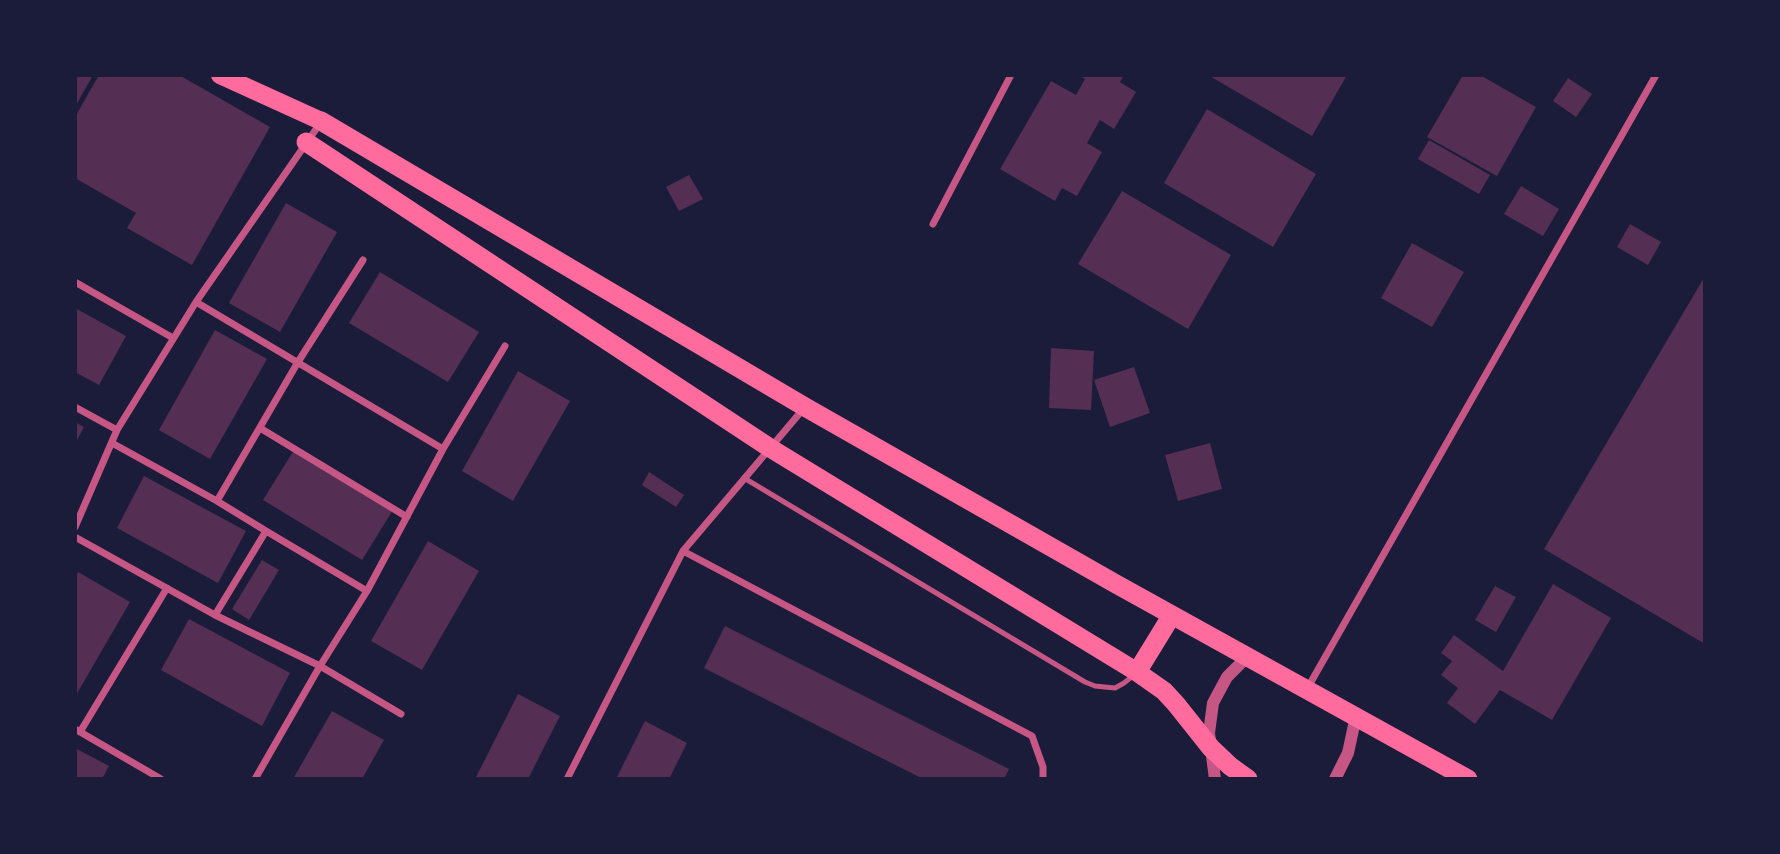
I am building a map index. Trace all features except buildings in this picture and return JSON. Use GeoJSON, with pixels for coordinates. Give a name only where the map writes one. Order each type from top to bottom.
{"type":"FeatureCollection","features":[{"type":"Feature","properties":{"kind":"highway"},"geometry":{"type":"LineString","coordinates":[[321,121],[805,407],[1468,779]]}},
{"type":"Feature","properties":{"kind":"highway"},"geometry":{"type":"LineString","coordinates":[[306,142],[770,448],[1137,672],[1164,691],[1211,748],[1248,779]]}},
{"type":"Feature","properties":{"kind":"highway"},"geometry":{"type":"LineString","coordinates":[[1137,672],[1172,615]]}},
{"type":"Feature","properties":{"kind":"main road"},"geometry":{"type":"LineString","coordinates":[[220,75],[321,121]]}},
{"type":"Feature","properties":{"kind":"street"},"geometry":{"type":"LineString","coordinates":[[933,224],[1011,75]]}},
{"type":"Feature","properties":{"kind":"street"},"geometry":{"type":"LineString","coordinates":[[1307,689],[1656,75]]}},
{"type":"Feature","properties":{"kind":"street"},"geometry":{"type":"LineString","coordinates":[[75,527],[117,430],[196,302],[321,121]]}},
{"type":"Feature","properties":{"kind":"street"},"geometry":{"type":"LineString","coordinates":[[217,501],[298,362],[363,260]]}},
{"type":"Feature","properties":{"kind":"street"},"geometry":{"type":"LineString","coordinates":[[75,282],[173,338]]}},
{"type":"Feature","properties":{"kind":"street"},"geometry":{"type":"LineString","coordinates":[[196,302],[443,449]]}},
{"type":"Feature","properties":{"kind":"street"},"geometry":{"type":"LineString","coordinates":[[255,779],[367,591],[443,449],[505,346]]}},
{"type":"Feature","properties":{"kind":"street"},"geometry":{"type":"LineString","coordinates":[[75,407],[117,430]]}},
{"type":"Feature","properties":{"kind":"street"},"geometry":{"type":"LineString","coordinates":[[567,779],[683,551],[805,407]]}},
{"type":"Feature","properties":{"kind":"street"},"geometry":{"type":"LineString","coordinates":[[260,428],[407,517]]}},
{"type":"Feature","properties":{"kind":"street"},"geometry":{"type":"LineString","coordinates":[[112,443],[217,501],[367,591]]}},
{"type":"Feature","properties":{"kind":"street"},"geometry":{"type":"LineString","coordinates":[[215,615],[266,531]]}},
{"type":"Feature","properties":{"kind":"street"},"geometry":{"type":"LineString","coordinates":[[75,537],[215,615],[320,666],[401,714]]}},
{"type":"Feature","properties":{"kind":"street"},"geometry":{"type":"LineString","coordinates":[[683,551],[1032,736],[1043,767],[1043,779]]}},
{"type":"Feature","properties":{"kind":"street"},"geometry":{"type":"LineString","coordinates":[[161,779],[148,776],[78,730],[167,588]]}},
{"type":"Feature","properties":{"kind":"street"},"geometry":{"type":"LineString","coordinates":[[1215,779],[1209,733],[1213,703],[1227,677],[1248,656]]}},
{"type":"Feature","properties":{"kind":"street"},"geometry":{"type":"LineString","coordinates":[[1335,779],[1348,753],[1356,716]]}},
{"type":"Feature","properties":{"kind":"lane"},"geometry":{"type":"LineString","coordinates":[[744,478],[1085,682],[1115,688],[1137,672]]}}]}
